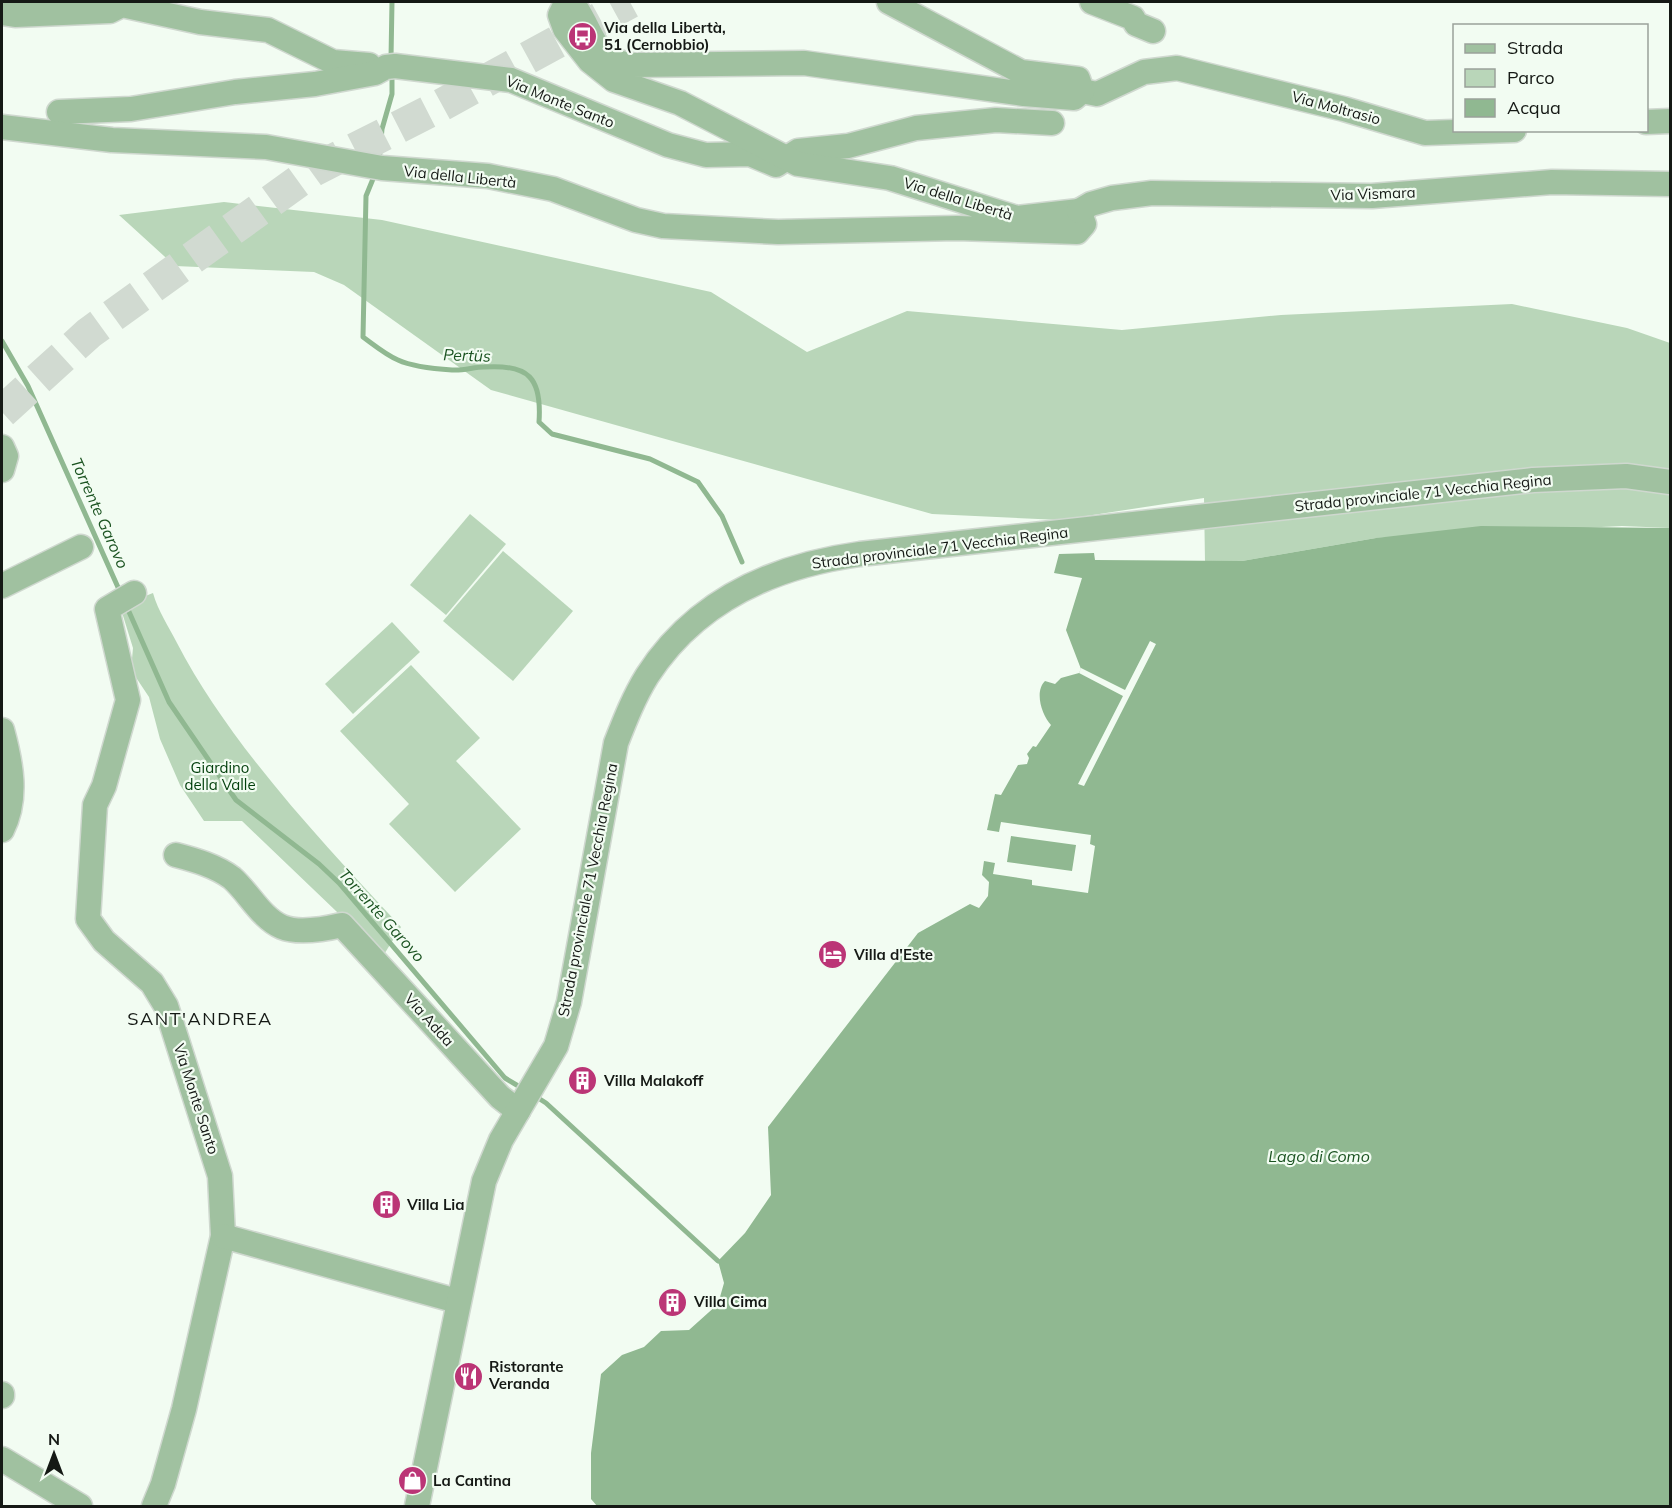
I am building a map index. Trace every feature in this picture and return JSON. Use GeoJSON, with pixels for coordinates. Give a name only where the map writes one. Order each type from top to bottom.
{"type":"FeatureCollection","features":[{"type":"Feature","properties":{"kind":"street"},"geometry":{"type":"LineString","coordinates":[[890,2],[1022,72],[1078,79],[1082,92]]}},
{"type":"Feature","properties":{"kind":"street"},"geometry":{"type":"LineString","coordinates":[[2,13],[15,15],[110,11],[121,3],[200,22],[268,30],[333,62],[386,67]]}},
{"type":"Feature","properties":{"kind":"street"},"geometry":{"type":"LineString","coordinates":[[1099,4],[1133,18],[1136,24],[1153,31]]}},
{"type":"Feature","properties":{"kind":"street","name":"Via della Libertà"},"geometry":{"type":"LineString","coordinates":[[2,126],[112,140],[266,147],[377,168],[488,176],[553,189],[636,220],[663,226],[777,232],[957,228],[1063,233],[1077,232],[1084,224],[1078,211],[1017,218],[890,178],[798,164],[762,148],[680,103],[614,80],[590,61],[565,29],[561,10],[570,6],[578,10],[602,54],[615,63],[632,65],[804,63],[1024,94],[1074,98],[1082,92]]}},
{"type":"Feature","properties":{"kind":"street","name":"Via Monte Santo"},"geometry":{"type":"LineString","coordinates":[[59,112],[130,109],[235,92],[315,84],[375,73],[386,67],[444,70],[511,80],[631,131],[706,155],[750,154],[776,165],[798,151],[848,146],[916,128],[996,120],[1052,123]]}},
{"type":"Feature","properties":{"kind":"street","name":"Via Moltrasio"},"geometry":{"type":"LineString","coordinates":[[1082,92],[1097,94],[1144,72],[1177,68],[1248,87],[1269,90],[1425,133],[1455,132]]}},
{"type":"Feature","properties":{"kind":"street"},"geometry":{"type":"LineString","coordinates":[[1648,122],[1671,121]]}},
{"type":"Feature","properties":{"kind":"street","name":"Via Vismara"},"geometry":{"type":"LineString","coordinates":[[1078,211],[1091,204],[1112,198],[1152,194],[1372,196],[1552,182],[1671,184]]}},
{"type":"Feature","properties":{"kind":"street"},"geometry":{"type":"LineString","coordinates":[[2,447],[6,456],[2,470]]}},
{"type":"Feature","properties":{"kind":"street","name":"Strada provinciale 71 Vecchia Regina"},"geometry":{"type":"LineString","coordinates":[[417,1506],[484,1181],[501,1140],[556,1046],[569,1002],[606,788],[616,743],[632,703],[647,676],[680,635],[710,609],[735,593],[793,567],[860,554],[1533,480],[1626,476],[1671,482]]}},
{"type":"Feature","properties":{"kind":"street"},"geometry":{"type":"LineString","coordinates":[[2,586],[81,547]]}},
{"type":"Feature","properties":{"kind":"street","name":"Via Monte Santo"},"geometry":{"type":"LineString","coordinates":[[125,598],[107,609],[128,700],[104,786],[95,805],[88,919],[104,941],[152,983],[166,1006],[220,1176],[223,1236],[199,1349],[163,1484],[154,1506]]}},
{"type":"Feature","properties":{"kind":"street"},"geometry":{"type":"LineString","coordinates":[[2,730],[12,769],[9,815],[2,830]]}},
{"type":"Feature","properties":{"kind":"street","name":"Via Adda"},"geometry":{"type":"LineString","coordinates":[[176,855],[202,862],[231,878],[267,916],[283,927],[317,930],[342,925],[500,1097],[526,1099]]}},
{"type":"Feature","properties":{"kind":"street"},"geometry":{"type":"LineString","coordinates":[[223,1236],[458,1301]]}},
{"type":"Feature","properties":{"kind":"street"},"geometry":{"type":"LineString","coordinates":[[2,1460],[80,1506]]}},
{"type":"Feature","properties":{"kind":"green space"},"geometry":{"type":"Polygon","coordinates":[[[224,202],[382,220],[711,292],[807,352],[907,311],[1122,330],[1281,315],[1512,304],[1627,328],[1670,343],[1670,528],[1622,526],[1376,538],[1242,561],[1205,562],[1204,498],[1060,520],[932,514],[491,390],[344,285],[314,272],[175,266],[119,215],[224,202]]]}},
{"type":"Feature","properties":{"kind":"green space"},"geometry":{"type":"Polygon","coordinates":[[[470,514],[506,544],[446,615],[410,585],[470,514]]]}},
{"type":"Feature","properties":{"kind":"green space"},"geometry":{"type":"Polygon","coordinates":[[[503,551],[573,611],[513,681],[443,621],[503,551]]]}},
{"type":"Feature","properties":{"kind":"green space","name":"Giardino della Valle"},"geometry":{"type":"Polygon","coordinates":[[[153,593],[164,619],[223,719],[280,792],[401,927],[383,956],[242,821],[204,821],[180,785],[160,739],[149,697],[131,670],[133,648],[120,606],[153,593]]]}},
{"type":"Feature","properties":{"kind":"green space"},"geometry":{"type":"Polygon","coordinates":[[[392,622],[420,652],[353,714],[325,684],[392,622]]]}},
{"type":"Feature","properties":{"kind":"green space"},"geometry":{"type":"Polygon","coordinates":[[[411,665],[480,738],[456,761],[521,829],[455,892],[389,824],[409,804],[340,731],[411,665]]]}},
{"type":"Feature","properties":{"kind":"water","name":"Lago di Como"},"geometry":{"type":"Polygon","coordinates":[[[1481,526],[1670,528],[1670,1506],[597,1506],[591,1499],[591,1453],[601,1374],[622,1355],[644,1347],[661,1331],[689,1330],[718,1304],[724,1283],[718,1261],[745,1233],[771,1195],[768,1127],[918,933],[970,904],[979,908],[988,896],[989,882],[982,875],[984,861],[995,863],[993,874],[1032,880],[1032,885],[1088,893],[1095,846],[1090,844],[1091,835],[1001,822],[999,832],[987,830],[995,794],[1001,795],[1018,765],[1027,764],[1029,758],[1027,754],[1033,746],[1036,747],[1051,725],[1040,703],[1042,686],[1045,681],[1055,684],[1061,678],[1079,673],[1081,669],[1066,630],[1082,578],[1054,573],[1059,554],[1094,553],[1095,560],[1242,561],[1376,538],[1481,526]]]}},
{"type":"Feature","properties":{"kind":"water"},"geometry":{"type":"Polygon","coordinates":[[[1011,836],[1076,845],[1072,871],[1007,862],[1011,836]]]}},
{"type":"Feature","properties":{"kind":"pier"},"geometry":{"type":"Polygon","coordinates":[[[1150,641],[1156,644],[1084,786],[1078,784],[1123,696],[1079,673],[1081,668],[1125,690],[1150,641]]]}},
{"type":"Feature","properties":{"kind":"waterway","name":"Pertüs"},"geometry":{"type":"LineString","coordinates":[[391,58],[392,2]]}},
{"type":"Feature","properties":{"kind":"waterway","name":"Pertüs"},"geometry":{"type":"LineString","coordinates":[[379,162],[382,129],[392,94],[392,74]]}},
{"type":"Feature","properties":{"kind":"waterway","name":"Pertüs"},"geometry":{"type":"LineString","coordinates":[[375,174],[366,196],[363,337],[394,358],[417,366],[456,370],[499,367],[522,371],[535,384],[538,394],[539,422],[552,434],[650,459],[698,482],[722,516],[742,562]]}},
{"type":"Feature","properties":{"kind":"waterway","name":"Torrente Garovo"},"geometry":{"type":"LineString","coordinates":[[2,341],[28,386],[121,594]]}},
{"type":"Feature","properties":{"kind":"waterway","name":"Torrente Garovo"},"geometry":{"type":"LineString","coordinates":[[126,605],[169,702],[236,800],[319,864],[339,883],[505,1078],[525,1090]]}},
{"type":"Feature","properties":{"kind":"waterway","name":"Torrente Garovo"},"geometry":{"type":"LineString","coordinates":[[535,1096],[546,1103],[718,1261]]}},
{"type":"Feature","properties":{"kind":"tunnel"},"geometry":{"type":"LineString","coordinates":[[2,412],[89,333],[314,170],[434,109],[630,2]]}},
{"type":"Feature","properties":{"kind":"place","name":"Via della Libertà, 51 (Cernobbio)"},"geometry":{"type":"Point","coordinates":[583,37]}},
{"type":"Feature","properties":{"kind":"place","name":"Villa d'Este"},"geometry":{"type":"Point","coordinates":[833,955]}},
{"type":"Feature","properties":{"kind":"place","name":"Villa Malakoff"},"geometry":{"type":"Point","coordinates":[583,1081]}},
{"type":"Feature","properties":{"kind":"place","name":"Villa Lia"},"geometry":{"type":"Point","coordinates":[386,1205]}},
{"type":"Feature","properties":{"kind":"place","name":"Villa Cima"},"geometry":{"type":"Point","coordinates":[673,1302]}},
{"type":"Feature","properties":{"kind":"place","name":"Ristorante Veranda"},"geometry":{"type":"Point","coordinates":[468,1376]}},
{"type":"Feature","properties":{"kind":"place","name":"La Cantina"},"geometry":{"type":"Point","coordinates":[412,1481]}},
{"type":"Feature","properties":{"kind":"district","name":"SANT'ANDREA"},"geometry":{"type":"Point","coordinates":[200,1019]}}]}
